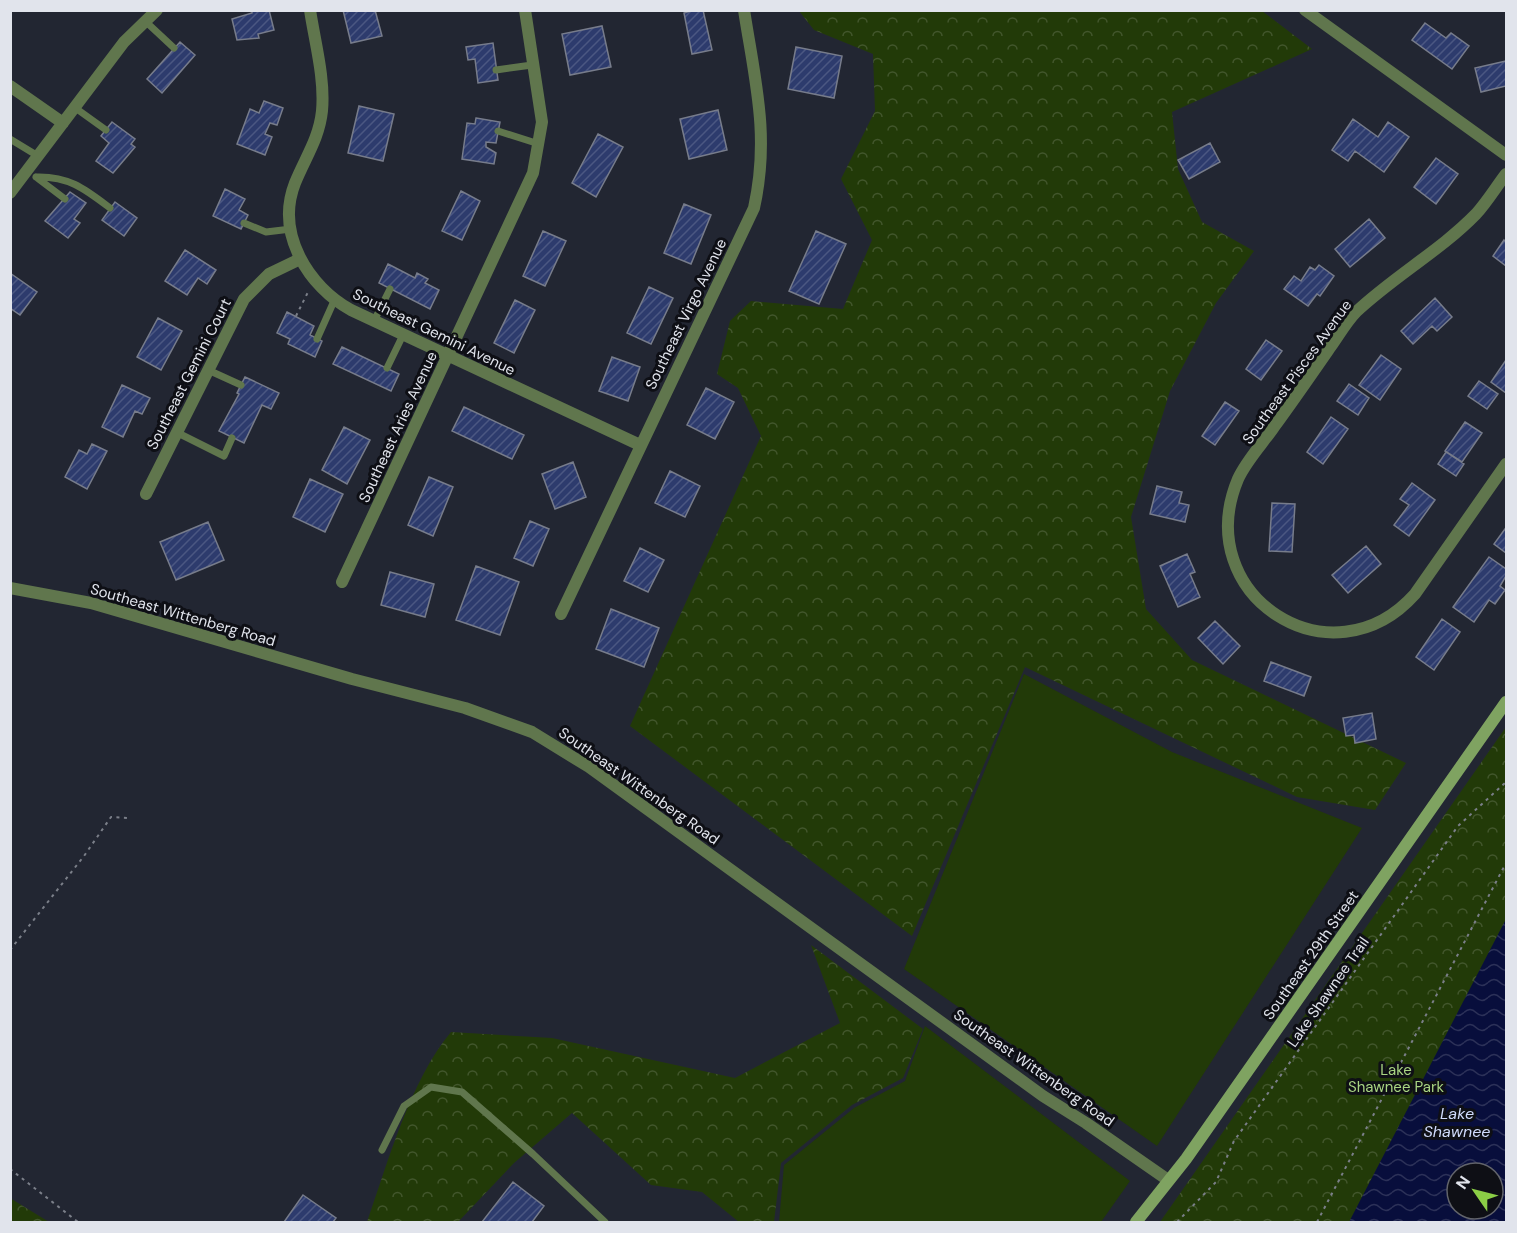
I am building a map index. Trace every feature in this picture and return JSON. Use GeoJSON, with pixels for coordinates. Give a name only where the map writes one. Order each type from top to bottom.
{"type":"FeatureCollection","features":[{"type":"Feature","properties":{"kind":"main road","name":"Southeast 29th Street"},"geometry":{"type":"LineString","coordinates":[[1136,1222],[1186,1159],[1506,702]]}},
{"type":"Feature","properties":{"kind":"street"},"geometry":{"type":"LineString","coordinates":[[10,193],[31,174],[38,156],[124,42],[157,10]]}},
{"type":"Feature","properties":{"kind":"street","name":"Southeast Gemini Avenue"},"geometry":{"type":"LineString","coordinates":[[310,10],[322,93],[322,110],[315,143],[294,185],[290,207],[291,229],[300,259],[313,281],[334,301],[447,357],[640,445]]}},
{"type":"Feature","properties":{"kind":"street","name":"Southeast Aries Avenue"},"geometry":{"type":"LineString","coordinates":[[342,582],[522,202],[533,173],[542,122],[525,10]]}},
{"type":"Feature","properties":{"kind":"street","name":"Southeast Virgo Avenue"},"geometry":{"type":"LineString","coordinates":[[561,614],[754,208],[760,177],[762,129],[744,10]]}},
{"type":"Feature","properties":{"kind":"street"},"geometry":{"type":"LineString","coordinates":[[1305,10],[1506,155]]}},
{"type":"Feature","properties":{"kind":"street"},"geometry":{"type":"LineString","coordinates":[[10,86],[63,123]]}},
{"type":"Feature","properties":{"kind":"street","name":"Southeast Pisces Avenue"},"geometry":{"type":"LineString","coordinates":[[1506,174],[1475,214],[1354,314],[1239,478],[1226,522],[1230,557],[1247,589],[1275,614],[1287,621],[1318,631],[1337,633],[1363,629],[1388,619],[1415,594],[1506,464]]}},
{"type":"Feature","properties":{"kind":"street","name":"Southeast Gemini Court"},"geometry":{"type":"LineString","coordinates":[[146,494],[244,299],[269,274],[300,259]]}},
{"type":"Feature","properties":{"kind":"street","name":"Southeast Wittenberg Road"},"geometry":{"type":"LineString","coordinates":[[10,588],[91,603],[352,679],[465,708],[531,732],[589,767],[1043,1096],[1168,1180]]}},
{"type":"Feature","properties":{"kind":"lane"},"geometry":{"type":"LineString","coordinates":[[144,21],[174,48]]}},
{"type":"Feature","properties":{"kind":"lane"},"geometry":{"type":"LineString","coordinates":[[496,70],[532,65]]}},
{"type":"Feature","properties":{"kind":"lane"},"geometry":{"type":"LineString","coordinates":[[74,107],[106,130]]}},
{"type":"Feature","properties":{"kind":"lane"},"geometry":{"type":"LineString","coordinates":[[498,131],[539,144]]}},
{"type":"Feature","properties":{"kind":"lane"},"geometry":{"type":"LineString","coordinates":[[10,139],[38,156]]}},
{"type":"Feature","properties":{"kind":"lane"},"geometry":{"type":"LineString","coordinates":[[31,174],[64,199]]}},
{"type":"Feature","properties":{"kind":"lane"},"geometry":{"type":"LineString","coordinates":[[31,174],[58,176],[93,195],[111,208]]}},
{"type":"Feature","properties":{"kind":"lane"},"geometry":{"type":"LineString","coordinates":[[244,223],[266,232],[291,229]]}},
{"type":"Feature","properties":{"kind":"lane"},"geometry":{"type":"LineString","coordinates":[[374,321],[390,288]]}},
{"type":"Feature","properties":{"kind":"lane"},"geometry":{"type":"LineString","coordinates":[[317,339],[334,301]]}},
{"type":"Feature","properties":{"kind":"lane"},"geometry":{"type":"LineString","coordinates":[[387,368],[403,335]]}},
{"type":"Feature","properties":{"kind":"lane"},"geometry":{"type":"LineString","coordinates":[[207,369],[241,385]]}},
{"type":"Feature","properties":{"kind":"lane"},"geometry":{"type":"LineString","coordinates":[[176,432],[224,456],[232,438]]}},
{"type":"Feature","properties":{"kind":"lane"},"geometry":{"type":"LineString","coordinates":[[382,1150],[404,1106],[431,1087],[462,1092],[533,1154],[605,1222]]}},
{"type":"Feature","properties":{"kind":"path"},"geometry":{"type":"LineString","coordinates":[[296,316],[313,281]]}},
{"type":"Feature","properties":{"kind":"path","name":"Lake Shawnee Trail"},"geometry":{"type":"LineString","coordinates":[[1177,1222],[1216,1182],[1234,1142],[1458,826],[1506,782]]}},
{"type":"Feature","properties":{"kind":"path"},"geometry":{"type":"LineString","coordinates":[[10,950],[84,856],[111,817],[129,819]]}},
{"type":"Feature","properties":{"kind":"path"},"geometry":{"type":"LineString","coordinates":[[1317,1222],[1506,862]]}},
{"type":"Feature","properties":{"kind":"path"},"geometry":{"type":"LineString","coordinates":[[10,1169],[78,1222]]}},
{"type":"Feature","properties":{"kind":"green space"},"geometry":{"type":"Polygon","coordinates":[[[799,11],[1262,11],[1312,49],[1172,112],[1178,169],[1202,222],[1254,251],[1216,303],[1170,391],[1131,517],[1146,609],[1192,660],[1406,763],[1375,810],[1297,797],[1025,667],[912,936],[630,726],[761,436],[738,388],[717,374],[730,321],[751,301],[843,309],[872,240],[841,179],[875,111],[873,54],[814,30],[799,11]]]}},
{"type":"Feature","properties":{"kind":"green space"},"geometry":{"type":"Polygon","coordinates":[[[1024,674],[1172,752],[1362,828],[1157,1146],[904,969],[1024,674]]]}},
{"type":"Feature","properties":{"kind":"green space","name":"Lake Shawnee Park"},"geometry":{"type":"Polygon","coordinates":[[[1506,727],[1506,1222],[1160,1222],[1506,727]]]}},
{"type":"Feature","properties":{"kind":"green space"},"geometry":{"type":"Polygon","coordinates":[[[811,945],[923,1029],[903,1078],[852,1105],[781,1163],[774,1222],[739,1222],[702,1192],[651,1185],[572,1113],[514,1163],[458,1222],[367,1222],[401,1123],[412,1098],[436,1052],[451,1032],[552,1038],[735,1078],[840,1023],[811,945]]]}},
{"type":"Feature","properties":{"kind":"green space"},"geometry":{"type":"Polygon","coordinates":[[[925,1026],[1130,1181],[1101,1222],[779,1222],[784,1165],[854,1108],[905,1081],[925,1026]]]}},
{"type":"Feature","properties":{"kind":"green space"},"geometry":{"type":"Polygon","coordinates":[[[10,1198],[49,1222],[11,1222],[10,1198]]]}},
{"type":"Feature","properties":{"kind":"water","name":"Lake Shawnee"},"geometry":{"type":"Polygon","coordinates":[[[1506,919],[1506,1222],[1349,1222],[1506,919]]]}},
{"type":"Feature","properties":{"kind":"building"},"geometry":{"type":"Polygon","coordinates":[[[252,10],[269,10],[274,30],[258,34],[259,38],[237,40],[232,19],[252,13],[252,10]]]}},
{"type":"Feature","properties":{"kind":"building"},"geometry":{"type":"Polygon","coordinates":[[[343,10],[375,10],[382,36],[351,43],[343,10]]]}},
{"type":"Feature","properties":{"kind":"building"},"geometry":{"type":"Polygon","coordinates":[[[703,10],[712,50],[692,54],[684,13],[703,10]]]}},
{"type":"Feature","properties":{"kind":"building"},"geometry":{"type":"Polygon","coordinates":[[[1425,23],[1446,38],[1451,33],[1469,46],[1452,69],[1412,40],[1425,23]]]}},
{"type":"Feature","properties":{"kind":"building"},"geometry":{"type":"Polygon","coordinates":[[[602,26],[611,67],[570,75],[562,34],[602,26]]]}},
{"type":"Feature","properties":{"kind":"building"},"geometry":{"type":"Polygon","coordinates":[[[180,42],[195,55],[162,93],[147,79],[180,42]]]}},
{"type":"Feature","properties":{"kind":"building"},"geometry":{"type":"Polygon","coordinates":[[[493,43],[498,80],[478,83],[475,59],[468,60],[466,47],[493,43]]]}},
{"type":"Feature","properties":{"kind":"building"},"geometry":{"type":"Polygon","coordinates":[[[796,47],[842,56],[834,98],[788,89],[796,47]]]}},
{"type":"Feature","properties":{"kind":"building"},"geometry":{"type":"Polygon","coordinates":[[[1506,61],[1506,86],[1481,92],[1475,68],[1506,61]]]}},
{"type":"Feature","properties":{"kind":"building"},"geometry":{"type":"Polygon","coordinates":[[[264,101],[283,108],[277,125],[270,123],[265,134],[272,137],[265,155],[237,144],[250,109],[259,113],[264,101]]]}},
{"type":"Feature","properties":{"kind":"building"},"geometry":{"type":"Polygon","coordinates":[[[359,106],[394,114],[383,161],[348,153],[359,106]]]}},
{"type":"Feature","properties":{"kind":"building"},"geometry":{"type":"Polygon","coordinates":[[[718,110],[727,150],[689,159],[680,119],[718,110]]]}},
{"type":"Feature","properties":{"kind":"building"},"geometry":{"type":"Polygon","coordinates":[[[476,118],[500,122],[496,143],[486,142],[486,147],[496,153],[494,164],[462,159],[467,123],[475,124],[476,118]]]}},
{"type":"Feature","properties":{"kind":"building"},"geometry":{"type":"Polygon","coordinates":[[[1353,119],[1378,137],[1388,122],[1409,137],[1384,172],[1355,151],[1348,161],[1332,150],[1353,119]]]}},
{"type":"Feature","properties":{"kind":"building"},"geometry":{"type":"Polygon","coordinates":[[[112,122],[135,139],[131,144],[135,147],[113,173],[96,161],[109,143],[101,136],[112,122]]]}},
{"type":"Feature","properties":{"kind":"building"},"geometry":{"type":"Polygon","coordinates":[[[598,134],[623,147],[596,197],[572,183],[598,134]]]}},
{"type":"Feature","properties":{"kind":"building"},"geometry":{"type":"Polygon","coordinates":[[[1210,143],[1220,162],[1189,179],[1178,160],[1210,143]]]}},
{"type":"Feature","properties":{"kind":"building"},"geometry":{"type":"Polygon","coordinates":[[[1436,158],[1458,174],[1436,204],[1414,187],[1436,158]]]}},
{"type":"Feature","properties":{"kind":"building"},"geometry":{"type":"Polygon","coordinates":[[[225,189],[245,199],[239,210],[248,215],[241,229],[213,216],[225,189]]]}},
{"type":"Feature","properties":{"kind":"building"},"geometry":{"type":"Polygon","coordinates":[[[461,191],[480,201],[462,240],[442,231],[461,191]]]}},
{"type":"Feature","properties":{"kind":"building"},"geometry":{"type":"Polygon","coordinates":[[[70,192],[86,203],[74,219],[80,223],[68,238],[45,221],[70,192]]]}},
{"type":"Feature","properties":{"kind":"building"},"geometry":{"type":"Polygon","coordinates":[[[115,202],[137,218],[124,236],[102,220],[115,202]]]}},
{"type":"Feature","properties":{"kind":"building"},"geometry":{"type":"Polygon","coordinates":[[[684,204],[711,215],[691,264],[664,253],[684,204]]]}},
{"type":"Feature","properties":{"kind":"building"},"geometry":{"type":"Polygon","coordinates":[[[1369,219],[1385,238],[1350,267],[1335,249],[1369,219]]]}},
{"type":"Feature","properties":{"kind":"building"},"geometry":{"type":"Polygon","coordinates":[[[543,231],[566,241],[545,286],[523,276],[543,231]]]}},
{"type":"Feature","properties":{"kind":"building"},"geometry":{"type":"Polygon","coordinates":[[[816,231],[846,244],[819,304],[789,291],[816,231]]]}},
{"type":"Feature","properties":{"kind":"building"},"geometry":{"type":"Polygon","coordinates":[[[1504,240],[1506,242],[1506,266],[1493,256],[1504,240]]]}},
{"type":"Feature","properties":{"kind":"building"},"geometry":{"type":"Polygon","coordinates":[[[185,250],[216,270],[207,284],[198,278],[187,295],[165,281],[185,250]]]}},
{"type":"Feature","properties":{"kind":"building"},"geometry":{"type":"Polygon","coordinates":[[[388,264],[415,278],[417,273],[428,279],[425,283],[439,290],[430,309],[379,283],[388,264]]]}},
{"type":"Feature","properties":{"kind":"building"},"geometry":{"type":"Polygon","coordinates":[[[1319,265],[1334,276],[1320,296],[1317,294],[1308,306],[1284,289],[1294,276],[1301,281],[1310,267],[1315,270],[1319,265]]]}},
{"type":"Feature","properties":{"kind":"building"},"geometry":{"type":"Polygon","coordinates":[[[10,273],[37,292],[20,315],[10,308],[10,273]]]}},
{"type":"Feature","properties":{"kind":"building"},"geometry":{"type":"Polygon","coordinates":[[[649,287],[673,298],[651,344],[627,333],[649,287]]]}},
{"type":"Feature","properties":{"kind":"building"},"geometry":{"type":"Polygon","coordinates":[[[1435,298],[1452,317],[1437,331],[1432,326],[1413,344],[1401,331],[1435,298]]]}},
{"type":"Feature","properties":{"kind":"building"},"geometry":{"type":"Polygon","coordinates":[[[515,300],[535,310],[514,353],[494,343],[515,300]]]}},
{"type":"Feature","properties":{"kind":"building"},"geometry":{"type":"Polygon","coordinates":[[[287,312],[314,326],[310,335],[322,341],[315,357],[288,344],[290,339],[277,333],[287,312]]]}},
{"type":"Feature","properties":{"kind":"building"},"geometry":{"type":"Polygon","coordinates":[[[158,318],[182,331],[161,370],[137,357],[158,318]]]}},
{"type":"Feature","properties":{"kind":"building"},"geometry":{"type":"Polygon","coordinates":[[[1266,340],[1282,351],[1261,380],[1246,369],[1266,340]]]}},
{"type":"Feature","properties":{"kind":"building"},"geometry":{"type":"Polygon","coordinates":[[[342,347],[399,374],[391,391],[333,364],[342,347]]]}},
{"type":"Feature","properties":{"kind":"building"},"geometry":{"type":"Polygon","coordinates":[[[1381,355],[1401,369],[1380,400],[1359,385],[1381,355]]]}},
{"type":"Feature","properties":{"kind":"building"},"geometry":{"type":"Polygon","coordinates":[[[612,357],[640,367],[628,401],[599,391],[612,357]]]}},
{"type":"Feature","properties":{"kind":"building"},"geometry":{"type":"Polygon","coordinates":[[[1506,360],[1506,393],[1491,382],[1506,360]]]}},
{"type":"Feature","properties":{"kind":"building"},"geometry":{"type":"Polygon","coordinates":[[[245,377],[279,393],[271,409],[262,405],[244,443],[219,431],[239,394],[237,393],[245,377]]]}},
{"type":"Feature","properties":{"kind":"building"},"geometry":{"type":"Polygon","coordinates":[[[1479,381],[1498,394],[1487,409],[1468,396],[1479,381]]]}},
{"type":"Feature","properties":{"kind":"building"},"geometry":{"type":"Polygon","coordinates":[[[1349,384],[1369,398],[1358,415],[1337,401],[1349,384]]]}},
{"type":"Feature","properties":{"kind":"building"},"geometry":{"type":"Polygon","coordinates":[[[122,385],[150,398],[142,414],[135,411],[123,437],[102,427],[122,385]]]}},
{"type":"Feature","properties":{"kind":"building"},"geometry":{"type":"Polygon","coordinates":[[[706,388],[734,402],[715,439],[687,425],[706,388]]]}},
{"type":"Feature","properties":{"kind":"building"},"geometry":{"type":"Polygon","coordinates":[[[1225,402],[1239,411],[1215,445],[1202,436],[1225,402]]]}},
{"type":"Feature","properties":{"kind":"building"},"geometry":{"type":"Polygon","coordinates":[[[464,407],[524,435],[512,459],[452,431],[464,407]]]}},
{"type":"Feature","properties":{"kind":"building"},"geometry":{"type":"Polygon","coordinates":[[[1331,417],[1348,429],[1323,464],[1307,452],[1331,417]]]}},
{"type":"Feature","properties":{"kind":"building"},"geometry":{"type":"Polygon","coordinates":[[[1465,422],[1482,433],[1462,462],[1445,451],[1465,422]]]}},
{"type":"Feature","properties":{"kind":"building"},"geometry":{"type":"Polygon","coordinates":[[[344,427],[370,440],[347,484],[322,470],[344,427]]]}},
{"type":"Feature","properties":{"kind":"building"},"geometry":{"type":"Polygon","coordinates":[[[92,444],[107,451],[87,489],[65,477],[79,450],[87,454],[92,444]]]}},
{"type":"Feature","properties":{"kind":"building"},"geometry":{"type":"Polygon","coordinates":[[[1446,452],[1464,464],[1456,476],[1438,464],[1446,452]]]}},
{"type":"Feature","properties":{"kind":"building"},"geometry":{"type":"Polygon","coordinates":[[[573,462],[586,497],[555,509],[542,474],[573,462]]]}},
{"type":"Feature","properties":{"kind":"building"},"geometry":{"type":"Polygon","coordinates":[[[670,471],[700,486],[685,517],[655,503],[670,471]]]}},
{"type":"Feature","properties":{"kind":"building"},"geometry":{"type":"Polygon","coordinates":[[[429,477],[453,487],[433,536],[408,525],[429,477]]]}},
{"type":"Feature","properties":{"kind":"building"},"geometry":{"type":"Polygon","coordinates":[[[310,479],[343,494],[325,532],[293,517],[310,479]]]}},
{"type":"Feature","properties":{"kind":"building"},"geometry":{"type":"Polygon","coordinates":[[[1412,483],[1435,500],[1409,536],[1394,525],[1409,505],[1400,499],[1412,483]]]}},
{"type":"Feature","properties":{"kind":"building"},"geometry":{"type":"Polygon","coordinates":[[[1157,486],[1182,492],[1179,503],[1189,505],[1185,522],[1150,514],[1157,486]]]}},
{"type":"Feature","properties":{"kind":"building"},"geometry":{"type":"Polygon","coordinates":[[[1272,503],[1295,504],[1292,552],[1269,551],[1272,503]]]}},
{"type":"Feature","properties":{"kind":"building"},"geometry":{"type":"Polygon","coordinates":[[[530,521],[549,529],[533,566],[514,558],[530,521]]]}},
{"type":"Feature","properties":{"kind":"building"},"geometry":{"type":"Polygon","coordinates":[[[208,522],[224,560],[176,580],[160,542],[208,522]]]}},
{"type":"Feature","properties":{"kind":"building"},"geometry":{"type":"Polygon","coordinates":[[[1506,530],[1506,553],[1494,544],[1506,530]]]}},
{"type":"Feature","properties":{"kind":"building"},"geometry":{"type":"Polygon","coordinates":[[[1366,546],[1381,564],[1348,593],[1332,575],[1366,546]]]}},
{"type":"Feature","properties":{"kind":"building"},"geometry":{"type":"Polygon","coordinates":[[[640,548],[664,560],[648,592],[624,581],[640,548]]]}},
{"type":"Feature","properties":{"kind":"building"},"geometry":{"type":"Polygon","coordinates":[[[1187,554],[1195,572],[1190,574],[1200,597],[1178,607],[1160,566],[1187,554]]]}},
{"type":"Feature","properties":{"kind":"building"},"geometry":{"type":"Polygon","coordinates":[[[1489,557],[1506,569],[1506,576],[1500,586],[1505,590],[1495,604],[1489,600],[1474,622],[1453,607],[1489,557]]]}},
{"type":"Feature","properties":{"kind":"building"},"geometry":{"type":"Polygon","coordinates":[[[476,566],[519,582],[500,635],[456,620],[476,566]]]}},
{"type":"Feature","properties":{"kind":"building"},"geometry":{"type":"Polygon","coordinates":[[[390,572],[434,584],[425,617],[381,605],[390,572]]]}},
{"type":"Feature","properties":{"kind":"building"},"geometry":{"type":"Polygon","coordinates":[[[611,609],[659,628],[644,667],[596,649],[611,609]]]}},
{"type":"Feature","properties":{"kind":"building"},"geometry":{"type":"Polygon","coordinates":[[[1442,619],[1460,632],[1434,670],[1416,657],[1442,619]]]}},
{"type":"Feature","properties":{"kind":"building"},"geometry":{"type":"Polygon","coordinates":[[[1215,621],[1240,646],[1223,664],[1198,638],[1215,621]]]}},
{"type":"Feature","properties":{"kind":"building"},"geometry":{"type":"Polygon","coordinates":[[[1271,662],[1311,677],[1304,696],[1264,681],[1271,662]]]}},
{"type":"Feature","properties":{"kind":"building"},"geometry":{"type":"Polygon","coordinates":[[[1372,713],[1376,739],[1355,743],[1354,735],[1346,736],[1343,718],[1372,713]]]}},
{"type":"Feature","properties":{"kind":"building"},"geometry":{"type":"Polygon","coordinates":[[[513,1182],[544,1206],[532,1222],[482,1222],[513,1182]]]}},
{"type":"Feature","properties":{"kind":"building"},"geometry":{"type":"Polygon","coordinates":[[[303,1195],[336,1218],[333,1222],[284,1222],[303,1195]]]}}]}
